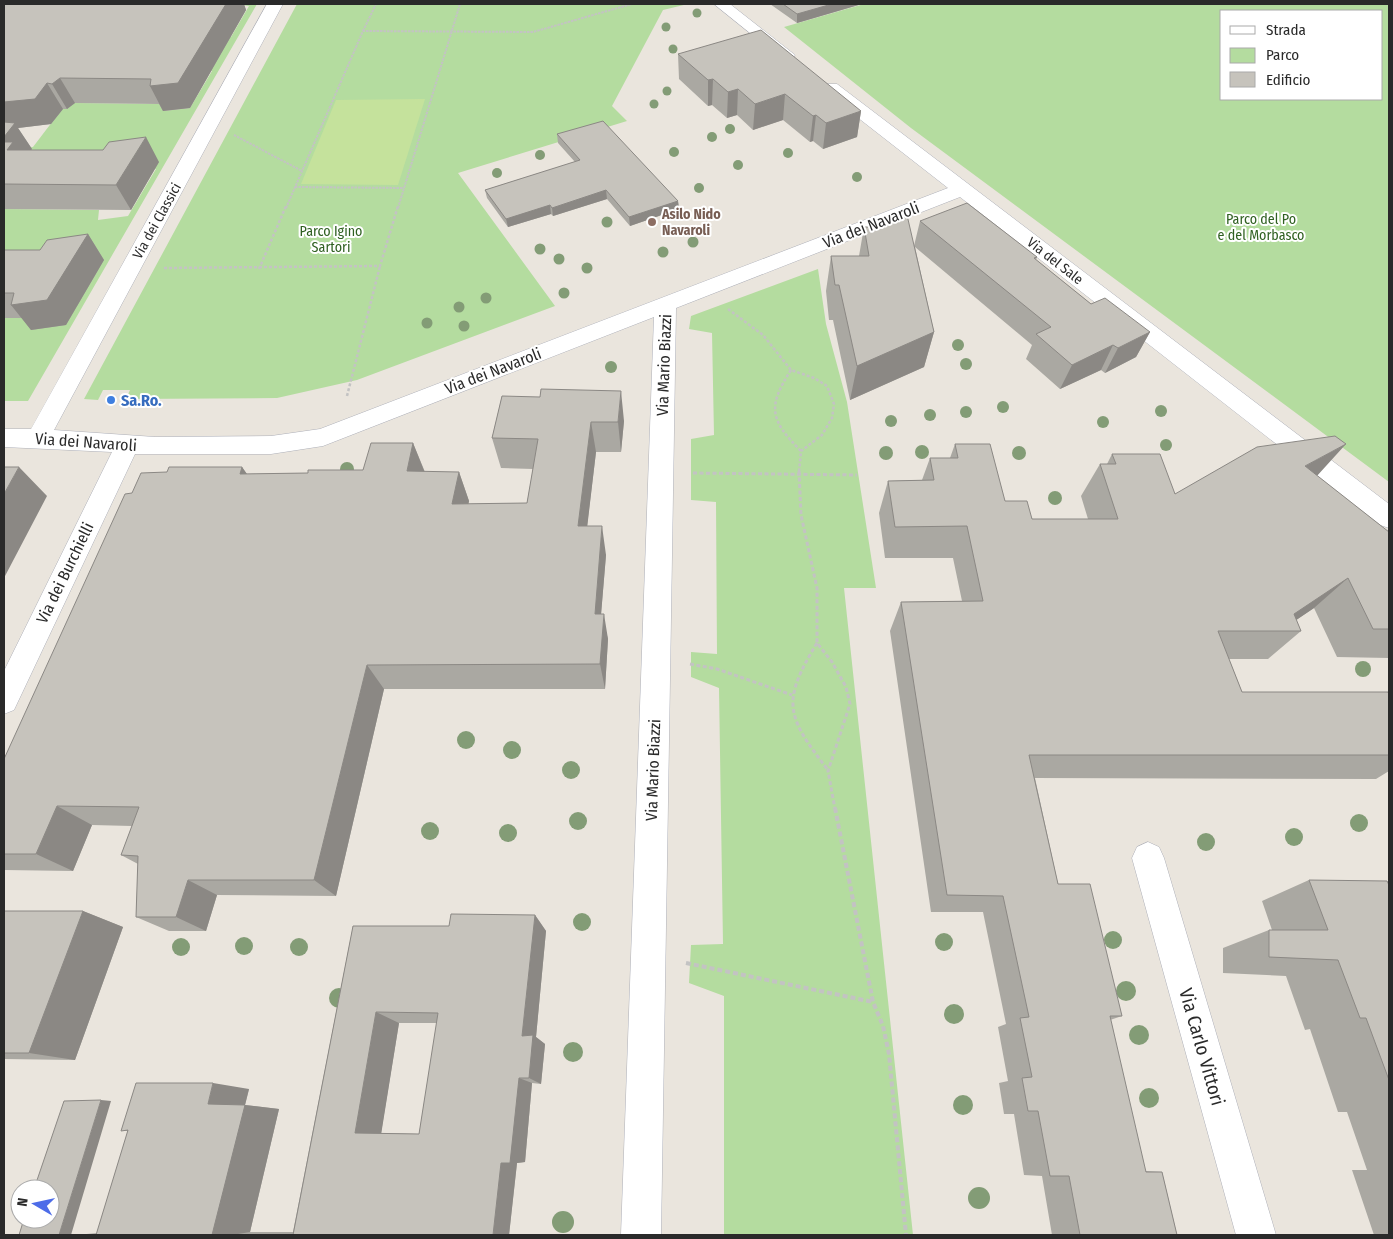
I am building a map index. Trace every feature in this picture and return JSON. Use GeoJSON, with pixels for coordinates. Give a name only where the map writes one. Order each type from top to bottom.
{"type":"FeatureCollection","features":[{"type":"Feature","properties":{"kind":"street","name":"Via dei Classici"},"geometry":{"type":"LineString","coordinates":[[38,438],[275,4]]}},
{"type":"Feature","properties":{"kind":"street","name":"Via del Sale"},"geometry":{"type":"LineString","coordinates":[[721,4],[1389,518]]}},
{"type":"Feature","properties":{"kind":"street","name":"Via dei Navaroli"},"geometry":{"type":"LineString","coordinates":[[4,438],[38,438],[127,445],[271,445],[323,437],[962,189]]}},
{"type":"Feature","properties":{"kind":"street","name":"Via Mario Biazzi"},"geometry":{"type":"LineString","coordinates":[[641,1235],[661,472],[675,301]]}},
{"type":"Feature","properties":{"kind":"street","name":"Via dei Burchielli"},"geometry":{"type":"LineString","coordinates":[[4,701],[127,445]]}},
{"type":"Feature","properties":{"kind":"street","name":"Via Carlo Vittori"},"geometry":{"type":"LineString","coordinates":[[1148,858],[1256,1235]]}},
{"type":"Feature","properties":{"kind":"path"},"geometry":{"type":"LineString","coordinates":[[259,269],[376,4]]}},
{"type":"Feature","properties":{"kind":"path"},"geometry":{"type":"LineString","coordinates":[[346,398],[380,266],[460,4]]}},
{"type":"Feature","properties":{"kind":"path"},"geometry":{"type":"LineString","coordinates":[[364,31],[533,32],[632,4]]}},
{"type":"Feature","properties":{"kind":"path"},"geometry":{"type":"LineString","coordinates":[[210,123],[302,171]]}},
{"type":"Feature","properties":{"kind":"path"},"geometry":{"type":"LineString","coordinates":[[295,187],[404,188]]}},
{"type":"Feature","properties":{"kind":"path"},"geometry":{"type":"LineString","coordinates":[[131,268],[259,269],[380,266]]}},
{"type":"Feature","properties":{"kind":"path"},"geometry":{"type":"LineString","coordinates":[[675,301],[722,305],[763,335],[791,370],[814,378],[827,386],[834,404],[832,418],[822,435],[801,451]]}},
{"type":"Feature","properties":{"kind":"path"},"geometry":{"type":"LineString","coordinates":[[791,370],[776,391],[773,409],[777,424],[801,451],[799,474],[801,515],[817,588],[817,643],[798,677],[792,695],[794,712],[806,741],[828,771],[873,1002],[883,1026],[890,1054],[906,1235]]}},
{"type":"Feature","properties":{"kind":"path"},"geometry":{"type":"LineString","coordinates":[[661,472],[857,474]]}},
{"type":"Feature","properties":{"kind":"path"},"geometry":{"type":"LineString","coordinates":[[817,643],[832,662],[846,687],[850,704],[828,771]]}},
{"type":"Feature","properties":{"kind":"path"},"geometry":{"type":"LineString","coordinates":[[656,664],[690,664],[716,669],[792,695]]}},
{"type":"Feature","properties":{"kind":"path"},"geometry":{"type":"LineString","coordinates":[[648,964],[690,963],[873,1002]]}},
{"type":"Feature","properties":{"kind":"green space"},"geometry":{"type":"Polygon","coordinates":[[[234,4],[257,4],[28,401],[4,401],[4,209],[99,210],[98,220],[128,216],[156,169],[4,151],[33,147],[62,109],[4,5],[231,37],[249,6],[234,4]],[[195,68],[95,76],[75,103],[164,104],[163,111],[190,108],[212,71],[195,68]]]}},
{"type":"Feature","properties":{"kind":"green space","name":"Parco Igino Sartori"},"geometry":{"type":"Polygon","coordinates":[[[297,4],[688,4],[663,10],[612,106],[627,121],[458,173],[555,306],[357,380],[277,398],[126,399],[130,390],[103,390],[98,400],[84,399],[297,4]]]}},
{"type":"Feature","properties":{"kind":"green space","name":"Parco del Po e del Morbasco"},"geometry":{"type":"Polygon","coordinates":[[[864,4],[1389,4],[1389,482],[911,128],[784,27],[864,4]]]}},
{"type":"Feature","properties":{"kind":"green space"},"geometry":{"type":"Polygon","coordinates":[[[425,99],[398,185],[301,184],[336,100],[425,99]]]}},
{"type":"Feature","properties":{"kind":"green space"},"geometry":{"type":"Polygon","coordinates":[[[818,269],[826,324],[847,402],[876,588],[844,588],[913,1235],[724,1235],[724,996],[689,983],[691,945],[723,944],[719,688],[691,677],[691,652],[717,654],[716,502],[691,500],[691,439],[714,435],[712,333],[689,329],[691,316],[818,269]]]}},
{"type":"Feature","properties":{"kind":"building"},"geometry":{"type":"Polygon","coordinates":[[[4,4],[226,4],[178,83],[150,86],[151,79],[60,78],[52,84],[47,83],[35,99],[4,102],[4,4]]]}},
{"type":"Feature","properties":{"kind":"building"},"geometry":{"type":"Polygon","coordinates":[[[783,4],[832,4],[797,14],[783,4]]]}},
{"type":"Feature","properties":{"kind":"building"},"geometry":{"type":"Polygon","coordinates":[[[761,30],[861,111],[826,123],[816,115],[813,116],[785,94],[755,104],[738,89],[728,92],[713,79],[708,80],[678,54],[761,30]]]}},
{"type":"Feature","properties":{"kind":"building"},"geometry":{"type":"Polygon","coordinates":[[[603,121],[678,201],[629,217],[606,190],[552,208],[550,205],[506,219],[485,190],[580,160],[557,134],[603,121]]]}},
{"type":"Feature","properties":{"kind":"building"},"geometry":{"type":"Polygon","coordinates":[[[4,122],[15,123],[4,137],[4,122]]]}},
{"type":"Feature","properties":{"kind":"building"},"geometry":{"type":"Polygon","coordinates":[[[146,137],[116,185],[4,184],[4,142],[13,142],[7,150],[103,150],[109,142],[146,137]]]}},
{"type":"Feature","properties":{"kind":"building"},"geometry":{"type":"Polygon","coordinates":[[[967,203],[1037,257],[1034,258],[1091,304],[1105,298],[1150,332],[1118,348],[1113,345],[1072,365],[1036,334],[1051,327],[920,221],[967,203]]]}},
{"type":"Feature","properties":{"kind":"building"},"geometry":{"type":"Polygon","coordinates":[[[907,215],[934,332],[857,366],[839,285],[835,285],[831,256],[869,256],[864,227],[880,227],[907,215]]]}},
{"type":"Feature","properties":{"kind":"building"},"geometry":{"type":"Polygon","coordinates":[[[88,234],[47,300],[11,305],[14,293],[4,293],[4,250],[40,250],[47,240],[88,234]]]}},
{"type":"Feature","properties":{"kind":"building"},"geometry":{"type":"Polygon","coordinates":[[[541,389],[621,391],[618,422],[591,422],[578,526],[602,526],[595,614],[604,614],[600,664],[367,665],[314,880],[188,880],[176,917],[136,917],[138,856],[121,855],[139,807],[57,806],[36,854],[4,854],[4,759],[125,494],[132,493],[141,473],[167,472],[169,467],[242,467],[240,474],[308,473],[308,470],[363,470],[371,443],[413,443],[407,471],[459,472],[452,504],[527,503],[538,439],[492,438],[502,396],[540,397],[541,389]]]}},
{"type":"Feature","properties":{"kind":"building"},"geometry":{"type":"Polygon","coordinates":[[[1335,436],[1346,444],[1305,466],[1389,532],[1389,629],[1373,629],[1348,578],[1294,614],[1301,631],[1218,631],[1242,692],[1388,692],[1389,755],[1029,755],[1058,884],[1090,884],[1122,1016],[1110,1016],[1146,1172],[1162,1172],[1177,1235],[1080,1235],[1069,1176],[1050,1176],[1038,1111],[1028,1111],[1022,1078],[1032,1077],[1020,1018],[1029,1017],[1003,896],[947,895],[901,602],[983,601],[967,526],[895,527],[888,481],[934,480],[930,458],[958,458],[955,444],[990,444],[1005,501],[1027,501],[1032,519],[1118,519],[1100,464],[1116,464],[1112,454],[1160,454],[1175,494],[1257,447],[1335,436]]]}},
{"type":"Feature","properties":{"kind":"building"},"geometry":{"type":"Polygon","coordinates":[[[4,467],[19,467],[4,494],[4,467]]]}},
{"type":"Feature","properties":{"kind":"building"},"geometry":{"type":"Polygon","coordinates":[[[1309,880],[1387,881],[1389,885],[1389,1080],[1366,1018],[1360,1018],[1338,960],[1269,957],[1269,930],[1328,930],[1309,880]]]}},
{"type":"Feature","properties":{"kind":"building"},"geometry":{"type":"Polygon","coordinates":[[[4,911],[83,911],[29,1053],[4,1053],[4,911]]]}},
{"type":"Feature","properties":{"kind":"building"},"geometry":{"type":"Polygon","coordinates":[[[451,914],[535,915],[522,1036],[533,1035],[529,1078],[519,1078],[510,1163],[501,1163],[493,1235],[293,1235],[353,926],[449,926],[451,914]],[[376,1012],[355,1133],[419,1134],[438,1013],[376,1012]]]}},
{"type":"Feature","properties":{"kind":"building"},"geometry":{"type":"Polygon","coordinates":[[[136,1083],[213,1083],[208,1104],[245,1105],[212,1235],[96,1235],[128,1130],[121,1131],[136,1083]]]}},
{"type":"Feature","properties":{"kind":"building"},"geometry":{"type":"Polygon","coordinates":[[[101,1100],[59,1235],[19,1235],[21,1229],[60,1229],[60,1179],[37,1179],[64,1101],[101,1100]]]}},
{"type":"Feature","properties":{"kind":"place","name":"Asilo Nido Navaroli"},"geometry":{"type":"Point","coordinates":[652,222]}},
{"type":"Feature","properties":{"kind":"place","name":"Sa.Ro."},"geometry":{"type":"Point","coordinates":[111,400]}}]}
